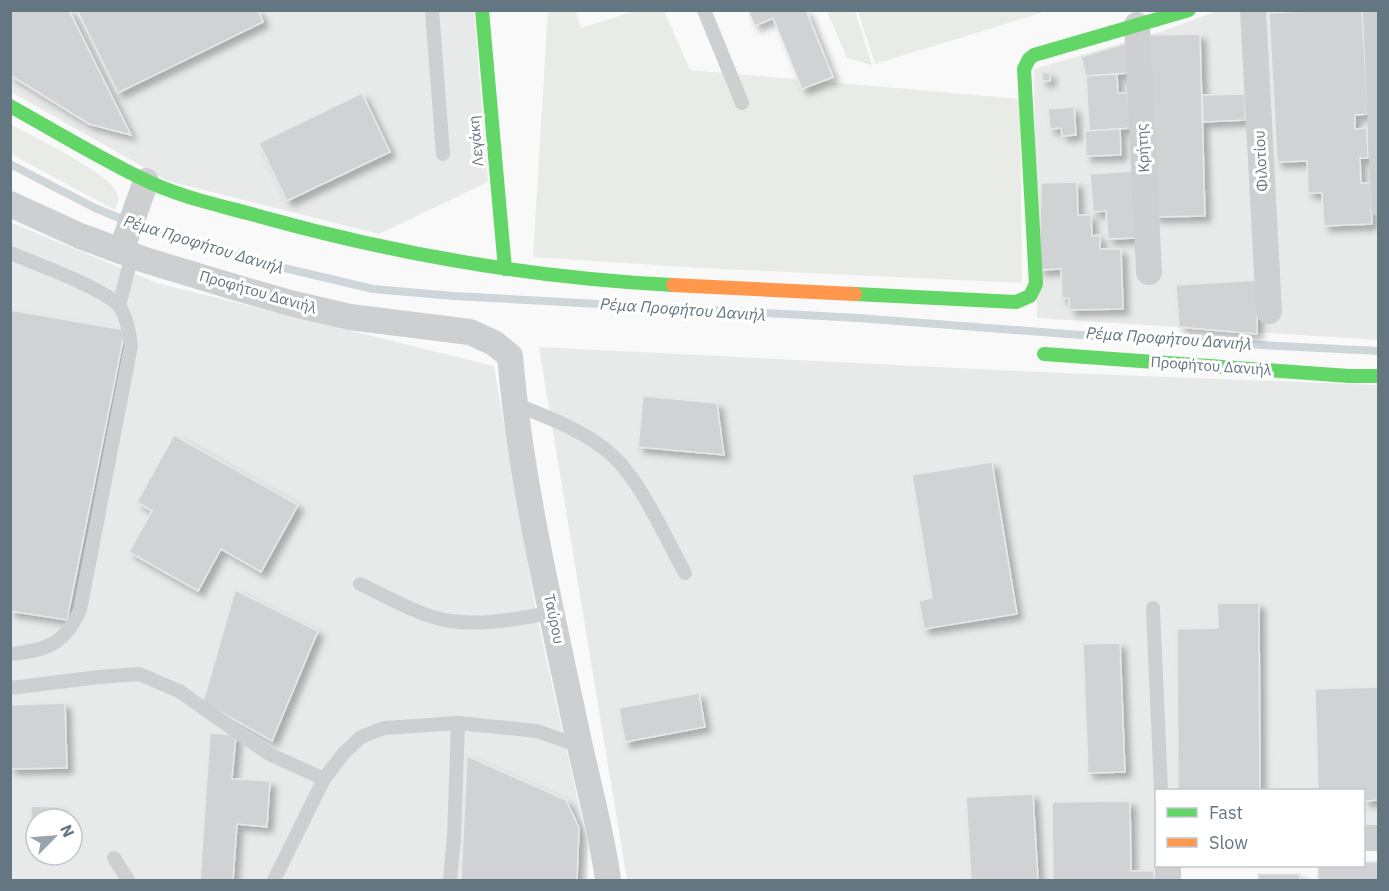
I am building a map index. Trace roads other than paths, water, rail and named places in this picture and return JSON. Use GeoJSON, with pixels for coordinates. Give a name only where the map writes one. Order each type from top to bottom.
{"type":"FeatureCollection","features":[{"type":"Feature","properties":{"kind":"street","name":"Λεγάκη"},"geometry":{"type":"LineString","coordinates":[[482,10],[505,269]]}},
{"type":"Feature","properties":{"kind":"street"},"geometry":{"type":"LineString","coordinates":[[10,106],[143,191],[183,195],[363,243],[505,269],[630,283],[1016,302],[1024,301],[1030,296],[1036,284],[1024,69],[1029,59],[1189,10]]}},
{"type":"Feature","properties":{"kind":"street","name":"Φιλοτίου"},"geometry":{"type":"LineString","coordinates":[[1254,10],[1269,311]]}},
{"type":"Feature","properties":{"kind":"street","name":"Κρήτης"},"geometry":{"type":"LineString","coordinates":[[1137,25],[1149,272]]}},
{"type":"Feature","properties":{"kind":"street"},"geometry":{"type":"LineString","coordinates":[[126,248],[143,191]]}},
{"type":"Feature","properties":{"kind":"street","name":"Προφήτου Δανιήλ"},"geometry":{"type":"LineString","coordinates":[[10,204],[80,236],[126,248],[294,304],[350,316],[470,332],[494,343],[510,356]]}},
{"type":"Feature","properties":{"kind":"street","name":"Προφήτου Δανιήλ"},"geometry":{"type":"LineString","coordinates":[[1044,354],[1349,376],[1378,376]]}},
{"type":"Feature","properties":{"kind":"street","name":"Ταύρου"},"geometry":{"type":"LineString","coordinates":[[510,356],[514,404],[532,513],[605,855],[608,880]]}},
{"type":"Feature","properties":{"kind":"lane"},"geometry":{"type":"LineString","coordinates":[[432,10],[443,154]]}},
{"type":"Feature","properties":{"kind":"lane"},"geometry":{"type":"LineString","coordinates":[[704,10],[742,103]]}},
{"type":"Feature","properties":{"kind":"lane"},"geometry":{"type":"LineString","coordinates":[[1370,10],[1378,209]]}},
{"type":"Feature","properties":{"kind":"lane"},"geometry":{"type":"LineString","coordinates":[[119,306],[126,248]]}},
{"type":"Feature","properties":{"kind":"lane"},"geometry":{"type":"LineString","coordinates":[[10,254],[102,292],[119,306],[127,324],[131,346],[80,610],[72,628],[54,643],[37,651],[10,654]]}},
{"type":"Feature","properties":{"kind":"lane"},"geometry":{"type":"LineString","coordinates":[[514,404],[550,418],[586,436],[612,456],[632,478],[685,573]]}},
{"type":"Feature","properties":{"kind":"lane"},"geometry":{"type":"LineString","coordinates":[[360,584],[415,610],[450,621],[494,621],[552,613]]}},
{"type":"Feature","properties":{"kind":"lane"},"geometry":{"type":"LineString","coordinates":[[1153,608],[1161,789]]}},
{"type":"Feature","properties":{"kind":"lane"},"geometry":{"type":"LineString","coordinates":[[10,688],[99,676],[139,674],[178,691],[269,754],[324,779]]}},
{"type":"Feature","properties":{"kind":"lane"},"geometry":{"type":"LineString","coordinates":[[450,880],[454,837],[458,723]]}},
{"type":"Feature","properties":{"kind":"lane"},"geometry":{"type":"LineString","coordinates":[[274,880],[324,779],[344,753],[362,737],[384,728],[458,723],[537,731],[580,746]]}},
{"type":"Feature","properties":{"kind":"lane"},"geometry":{"type":"LineString","coordinates":[[114,858],[128,880]]}},
{"type":"Feature","properties":{"kind":"waterway","name":"Ρέμα Προφήτου Δανιήλ"},"geometry":{"type":"LineString","coordinates":[[10,164],[95,208],[153,232],[238,257],[373,289],[454,296],[858,318],[1106,337],[1378,351]]}}]}
